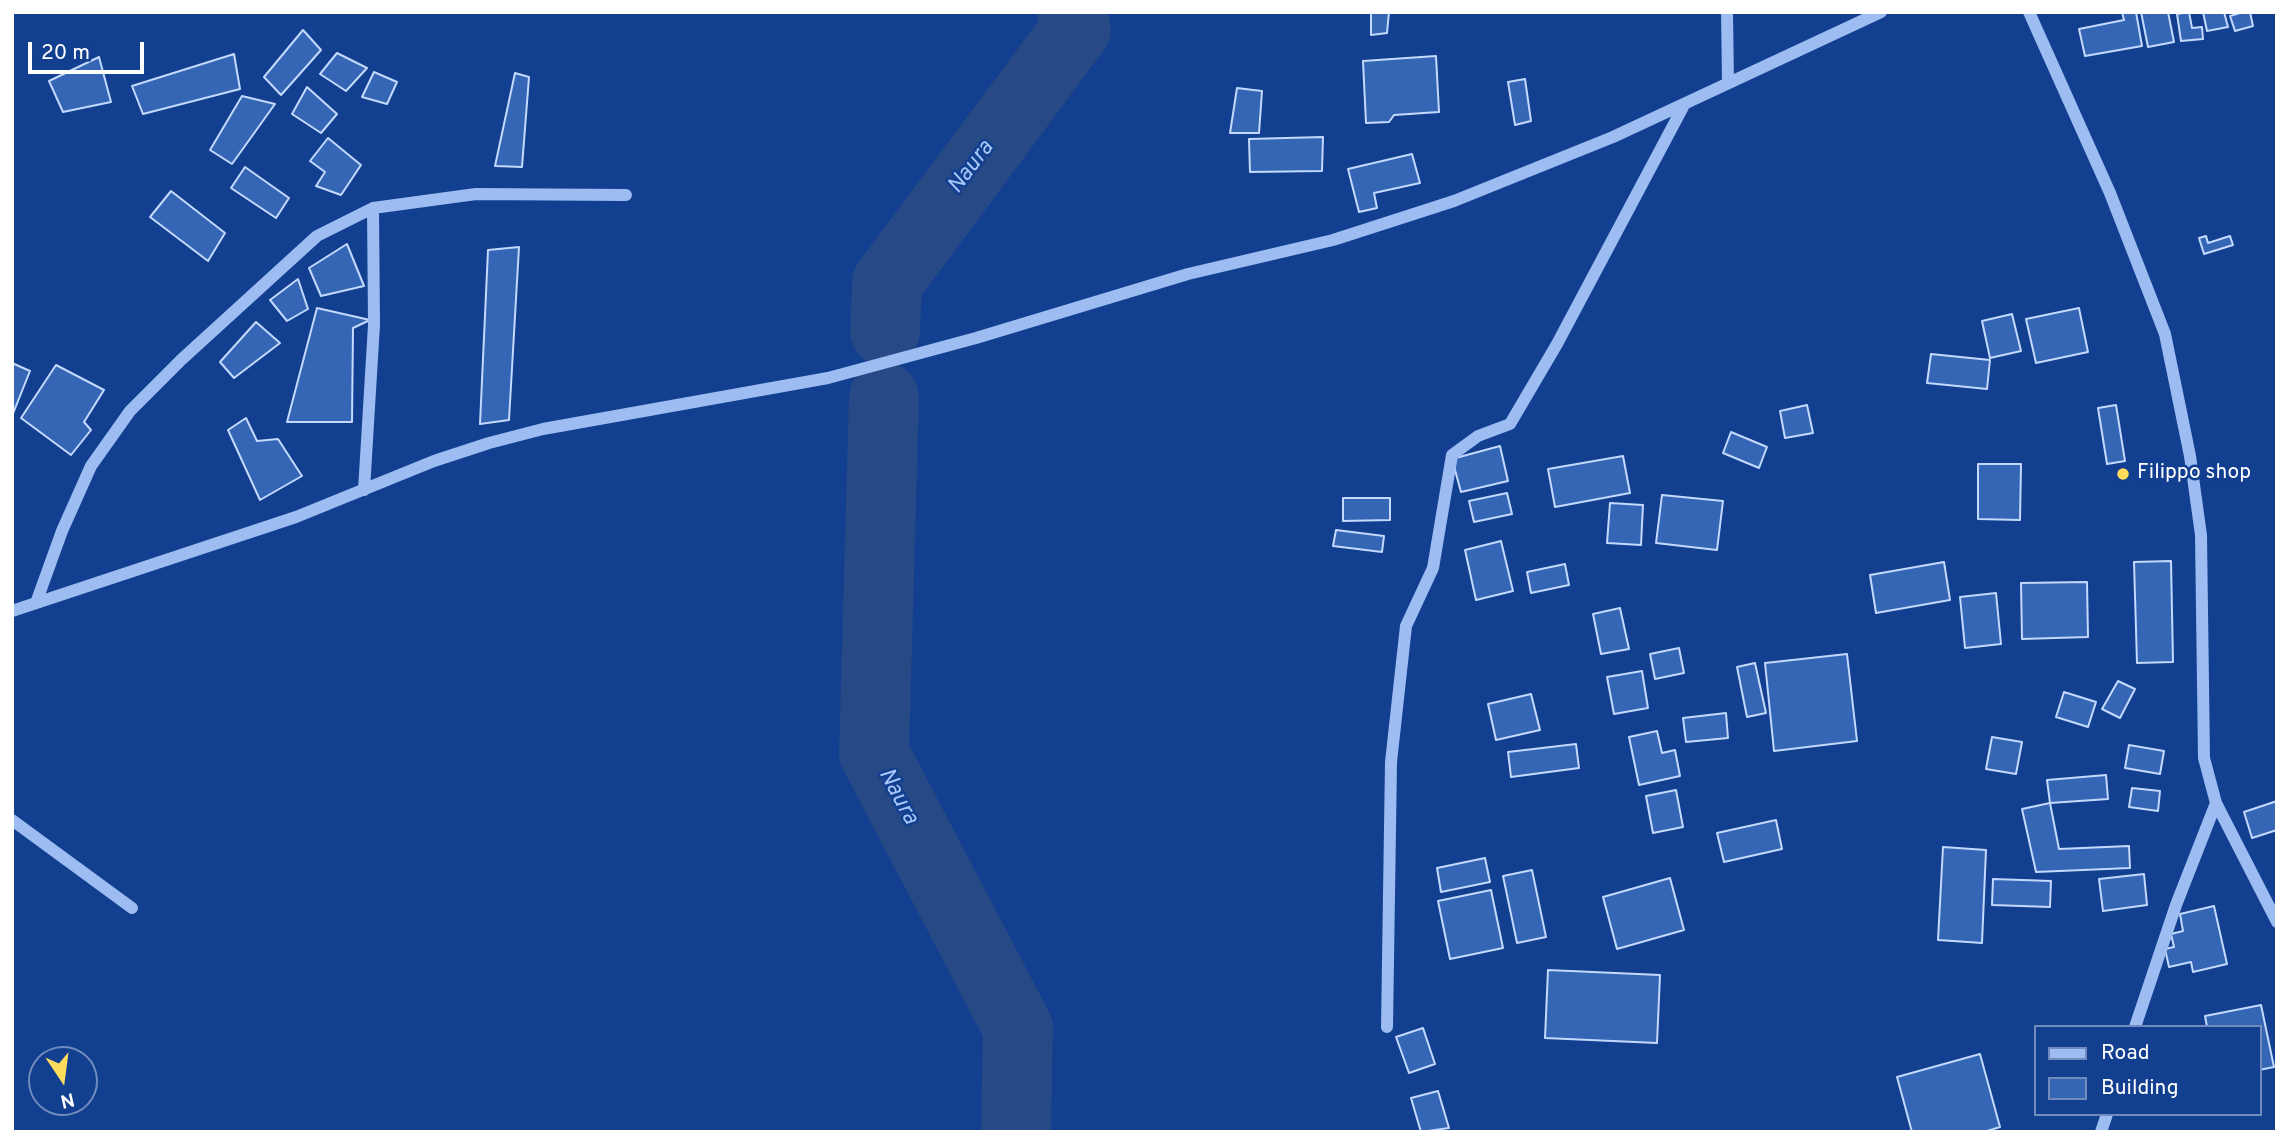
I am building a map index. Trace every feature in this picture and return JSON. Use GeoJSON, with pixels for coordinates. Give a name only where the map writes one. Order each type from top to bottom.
{"type":"FeatureCollection","features":[{"type":"Feature","properties":{"kind":"street"},"geometry":{"type":"LineString","coordinates":[[1727,12],[1728,83]]}},
{"type":"Feature","properties":{"kind":"street"},"geometry":{"type":"LineString","coordinates":[[12,611],[296,517],[434,461],[489,443],[556,427],[828,378],[976,338],[1188,274],[1333,240],[1454,201],[1683,107],[1728,83],[1881,12]]}},
{"type":"Feature","properties":{"kind":"street"},"geometry":{"type":"LineString","coordinates":[[2029,12],[2110,193],[2165,334],[2190,456],[2201,535],[2204,758],[2216,803],[2277,922]]}},
{"type":"Feature","properties":{"kind":"street"},"geometry":{"type":"LineString","coordinates":[[1387,1027],[1391,762],[1406,626],[1433,568],[1452,455],[1478,436],[1510,424],[1558,344],[1683,107]]}},
{"type":"Feature","properties":{"kind":"street"},"geometry":{"type":"LineString","coordinates":[[36,603],[62,531],[91,466],[130,411],[181,360],[317,236],[373,208],[476,194],[626,195]]}},
{"type":"Feature","properties":{"kind":"street"},"geometry":{"type":"LineString","coordinates":[[364,490],[374,325],[373,208]]}},
{"type":"Feature","properties":{"kind":"street"},"geometry":{"type":"LineString","coordinates":[[2136,1025],[2176,905],[2216,803]]}},
{"type":"Feature","properties":{"kind":"street"},"geometry":{"type":"LineString","coordinates":[[12,820],[132,908]]}},
{"type":"Feature","properties":{"kind":"building"},"geometry":{"type":"Polygon","coordinates":[[[1371,12],[1389,12],[1387,33],[1371,35],[1371,12]]]}},
{"type":"Feature","properties":{"kind":"building"},"geometry":{"type":"Polygon","coordinates":[[[2122,12],[2136,12],[2142,46],[2085,56],[2079,29],[2124,20],[2122,12]]]}},
{"type":"Feature","properties":{"kind":"building"},"geometry":{"type":"Polygon","coordinates":[[[2141,12],[2168,12],[2174,42],[2148,47],[2141,12]]]}},
{"type":"Feature","properties":{"kind":"building"},"geometry":{"type":"Polygon","coordinates":[[[2189,12],[2192,28],[2202,27],[2203,39],[2181,41],[2177,14],[2189,12]]]}},
{"type":"Feature","properties":{"kind":"building"},"geometry":{"type":"Polygon","coordinates":[[[2203,12],[2224,12],[2228,27],[2207,31],[2203,12]]]}},
{"type":"Feature","properties":{"kind":"building"},"geometry":{"type":"Polygon","coordinates":[[[2250,12],[2253,26],[2235,31],[2230,16],[2250,12]]]}},
{"type":"Feature","properties":{"kind":"building"},"geometry":{"type":"Polygon","coordinates":[[[303,30],[321,50],[281,95],[264,77],[303,30]]]}},
{"type":"Feature","properties":{"kind":"building"},"geometry":{"type":"Polygon","coordinates":[[[337,53],[367,68],[346,91],[320,74],[337,53]]]}},
{"type":"Feature","properties":{"kind":"building"},"geometry":{"type":"Polygon","coordinates":[[[234,54],[240,89],[143,114],[132,86],[234,54]]]}},
{"type":"Feature","properties":{"kind":"building"},"geometry":{"type":"Polygon","coordinates":[[[1436,56],[1439,112],[1394,115],[1389,122],[1366,123],[1363,61],[1436,56]]]}},
{"type":"Feature","properties":{"kind":"building"},"geometry":{"type":"Polygon","coordinates":[[[99,57],[111,102],[63,112],[49,81],[99,57]]]}},
{"type":"Feature","properties":{"kind":"building"},"geometry":{"type":"Polygon","coordinates":[[[374,72],[397,82],[387,104],[362,97],[374,72]]]}},
{"type":"Feature","properties":{"kind":"building"},"geometry":{"type":"Polygon","coordinates":[[[515,73],[529,77],[522,167],[495,166],[515,73]]]}},
{"type":"Feature","properties":{"kind":"building"},"geometry":{"type":"Polygon","coordinates":[[[1525,79],[1531,121],[1515,125],[1508,82],[1525,79]]]}},
{"type":"Feature","properties":{"kind":"building"},"geometry":{"type":"Polygon","coordinates":[[[307,87],[337,114],[321,133],[292,114],[307,87]]]}},
{"type":"Feature","properties":{"kind":"building"},"geometry":{"type":"Polygon","coordinates":[[[1237,88],[1262,91],[1259,133],[1230,133],[1237,88]]]}},
{"type":"Feature","properties":{"kind":"building"},"geometry":{"type":"Polygon","coordinates":[[[242,96],[275,104],[232,164],[210,150],[242,96]]]}},
{"type":"Feature","properties":{"kind":"building"},"geometry":{"type":"Polygon","coordinates":[[[1323,137],[1322,171],[1250,172],[1249,139],[1323,137]]]}},
{"type":"Feature","properties":{"kind":"building"},"geometry":{"type":"Polygon","coordinates":[[[328,138],[361,165],[341,195],[316,186],[325,172],[310,161],[328,138]]]}},
{"type":"Feature","properties":{"kind":"building"},"geometry":{"type":"Polygon","coordinates":[[[1412,154],[1420,183],[1374,193],[1377,208],[1359,212],[1348,169],[1412,154]]]}},
{"type":"Feature","properties":{"kind":"building"},"geometry":{"type":"Polygon","coordinates":[[[245,167],[289,198],[276,218],[231,188],[245,167]]]}},
{"type":"Feature","properties":{"kind":"building"},"geometry":{"type":"Polygon","coordinates":[[[171,191],[225,233],[208,261],[150,217],[171,191]]]}},
{"type":"Feature","properties":{"kind":"building"},"geometry":{"type":"Polygon","coordinates":[[[2206,236],[2208,243],[2230,236],[2233,245],[2204,254],[2199,238],[2206,236]]]}},
{"type":"Feature","properties":{"kind":"building"},"geometry":{"type":"Polygon","coordinates":[[[347,244],[364,286],[321,296],[309,268],[347,244]]]}},
{"type":"Feature","properties":{"kind":"building"},"geometry":{"type":"Polygon","coordinates":[[[519,247],[509,420],[480,424],[488,250],[519,247]]]}},
{"type":"Feature","properties":{"kind":"building"},"geometry":{"type":"Polygon","coordinates":[[[298,279],[308,309],[287,321],[270,300],[298,279]]]}},
{"type":"Feature","properties":{"kind":"building"},"geometry":{"type":"Polygon","coordinates":[[[317,308],[370,320],[353,328],[352,422],[287,422],[317,308]]]}},
{"type":"Feature","properties":{"kind":"building"},"geometry":{"type":"Polygon","coordinates":[[[2079,308],[2088,352],[2036,363],[2026,319],[2079,308]]]}},
{"type":"Feature","properties":{"kind":"building"},"geometry":{"type":"Polygon","coordinates":[[[2012,314],[2021,351],[1990,358],[1982,321],[2012,314]]]}},
{"type":"Feature","properties":{"kind":"building"},"geometry":{"type":"Polygon","coordinates":[[[256,322],[280,343],[234,378],[220,362],[256,322]]]}},
{"type":"Feature","properties":{"kind":"building"},"geometry":{"type":"Polygon","coordinates":[[[1931,354],[1990,360],[1987,389],[1927,383],[1931,354]]]}},
{"type":"Feature","properties":{"kind":"building"},"geometry":{"type":"Polygon","coordinates":[[[12,363],[30,371],[12,416],[12,363]]]}},
{"type":"Feature","properties":{"kind":"building"},"geometry":{"type":"Polygon","coordinates":[[[56,365],[104,390],[84,422],[91,430],[71,455],[21,418],[56,365]]]}},
{"type":"Feature","properties":{"kind":"building"},"geometry":{"type":"Polygon","coordinates":[[[1807,405],[1813,433],[1785,438],[1780,411],[1807,405]]]}},
{"type":"Feature","properties":{"kind":"building"},"geometry":{"type":"Polygon","coordinates":[[[2116,405],[2125,461],[2107,464],[2098,408],[2116,405]]]}},
{"type":"Feature","properties":{"kind":"building"},"geometry":{"type":"Polygon","coordinates":[[[246,418],[257,441],[278,439],[302,476],[260,500],[228,430],[246,418]]]}},
{"type":"Feature","properties":{"kind":"building"},"geometry":{"type":"Polygon","coordinates":[[[1731,432],[1767,447],[1759,468],[1723,453],[1731,432]]]}},
{"type":"Feature","properties":{"kind":"building"},"geometry":{"type":"Polygon","coordinates":[[[1500,446],[1508,481],[1461,492],[1452,459],[1500,446]]]}},
{"type":"Feature","properties":{"kind":"building"},"geometry":{"type":"Polygon","coordinates":[[[1623,456],[1630,493],[1555,507],[1548,469],[1623,456]]]}},
{"type":"Feature","properties":{"kind":"building"},"geometry":{"type":"Polygon","coordinates":[[[1978,464],[2021,464],[2020,520],[1978,519],[1978,464]]]}},
{"type":"Feature","properties":{"kind":"building"},"geometry":{"type":"Polygon","coordinates":[[[1507,493],[1512,514],[1474,522],[1469,501],[1507,493]]]}},
{"type":"Feature","properties":{"kind":"building"},"geometry":{"type":"Polygon","coordinates":[[[1662,495],[1723,501],[1717,550],[1656,543],[1662,495]]]}},
{"type":"Feature","properties":{"kind":"building"},"geometry":{"type":"Polygon","coordinates":[[[1343,498],[1390,498],[1390,520],[1343,521],[1343,498]]]}},
{"type":"Feature","properties":{"kind":"building"},"geometry":{"type":"Polygon","coordinates":[[[1610,503],[1643,505],[1641,545],[1607,543],[1610,503]]]}},
{"type":"Feature","properties":{"kind":"building"},"geometry":{"type":"Polygon","coordinates":[[[1336,530],[1384,536],[1382,552],[1333,546],[1336,530]]]}},
{"type":"Feature","properties":{"kind":"building"},"geometry":{"type":"Polygon","coordinates":[[[1501,541],[1513,591],[1476,600],[1465,550],[1501,541]]]}},
{"type":"Feature","properties":{"kind":"building"},"geometry":{"type":"Polygon","coordinates":[[[2171,561],[2173,662],[2137,663],[2134,562],[2171,561]]]}},
{"type":"Feature","properties":{"kind":"building"},"geometry":{"type":"Polygon","coordinates":[[[1944,562],[1950,600],[1876,613],[1870,575],[1944,562]]]}},
{"type":"Feature","properties":{"kind":"building"},"geometry":{"type":"Polygon","coordinates":[[[1565,564],[1569,585],[1531,593],[1527,572],[1565,564]]]}},
{"type":"Feature","properties":{"kind":"building"},"geometry":{"type":"Polygon","coordinates":[[[2087,582],[2088,637],[2022,639],[2021,583],[2087,582]]]}},
{"type":"Feature","properties":{"kind":"building"},"geometry":{"type":"Polygon","coordinates":[[[1996,593],[2001,644],[1965,648],[1960,597],[1996,593]]]}},
{"type":"Feature","properties":{"kind":"building"},"geometry":{"type":"Polygon","coordinates":[[[1620,608],[1629,649],[1601,654],[1593,614],[1620,608]]]}},
{"type":"Feature","properties":{"kind":"building"},"geometry":{"type":"Polygon","coordinates":[[[1679,648],[1684,673],[1655,679],[1650,654],[1679,648]]]}},
{"type":"Feature","properties":{"kind":"building"},"geometry":{"type":"Polygon","coordinates":[[[1847,654],[1857,741],[1774,751],[1765,663],[1847,654]]]}},
{"type":"Feature","properties":{"kind":"building"},"geometry":{"type":"Polygon","coordinates":[[[1755,663],[1766,713],[1747,717],[1737,667],[1755,663]]]}},
{"type":"Feature","properties":{"kind":"building"},"geometry":{"type":"Polygon","coordinates":[[[1642,671],[1648,708],[1614,714],[1607,677],[1642,671]]]}},
{"type":"Feature","properties":{"kind":"building"},"geometry":{"type":"Polygon","coordinates":[[[2118,681],[2135,689],[2120,718],[2102,709],[2118,681]]]}},
{"type":"Feature","properties":{"kind":"building"},"geometry":{"type":"Polygon","coordinates":[[[2064,692],[2096,702],[2088,727],[2056,717],[2064,692]]]}},
{"type":"Feature","properties":{"kind":"building"},"geometry":{"type":"Polygon","coordinates":[[[1531,694],[1540,730],[1496,740],[1488,704],[1531,694]]]}},
{"type":"Feature","properties":{"kind":"building"},"geometry":{"type":"Polygon","coordinates":[[[1726,713],[1728,738],[1686,742],[1683,718],[1726,713]]]}},
{"type":"Feature","properties":{"kind":"building"},"geometry":{"type":"Polygon","coordinates":[[[1657,731],[1662,753],[1675,750],[1680,776],[1639,785],[1629,737],[1657,731]]]}},
{"type":"Feature","properties":{"kind":"building"},"geometry":{"type":"Polygon","coordinates":[[[1992,737],[2022,742],[2016,774],[1986,769],[1992,737]]]}},
{"type":"Feature","properties":{"kind":"building"},"geometry":{"type":"Polygon","coordinates":[[[1576,744],[1579,768],[1511,777],[1508,752],[1576,744]]]}},
{"type":"Feature","properties":{"kind":"building"},"geometry":{"type":"Polygon","coordinates":[[[2129,745],[2164,751],[2160,774],[2125,768],[2129,745]]]}},
{"type":"Feature","properties":{"kind":"building"},"geometry":{"type":"Polygon","coordinates":[[[2106,775],[2108,799],[2050,803],[2047,780],[2106,775]]]}},
{"type":"Feature","properties":{"kind":"building"},"geometry":{"type":"Polygon","coordinates":[[[2132,788],[2160,791],[2158,811],[2129,807],[2132,788]]]}},
{"type":"Feature","properties":{"kind":"building"},"geometry":{"type":"Polygon","coordinates":[[[1676,790],[1683,827],[1653,833],[1646,796],[1676,790]]]}},
{"type":"Feature","properties":{"kind":"building"},"geometry":{"type":"Polygon","coordinates":[[[2277,801],[2277,830],[2252,838],[2244,812],[2277,801]]]}},
{"type":"Feature","properties":{"kind":"building"},"geometry":{"type":"Polygon","coordinates":[[[2050,803],[2059,849],[2129,846],[2130,868],[2036,872],[2022,809],[2050,803]]]}},
{"type":"Feature","properties":{"kind":"building"},"geometry":{"type":"Polygon","coordinates":[[[1776,820],[1782,849],[1724,862],[1717,833],[1776,820]]]}},
{"type":"Feature","properties":{"kind":"building"},"geometry":{"type":"Polygon","coordinates":[[[1943,847],[1986,850],[1982,943],[1938,940],[1943,847]]]}},
{"type":"Feature","properties":{"kind":"building"},"geometry":{"type":"Polygon","coordinates":[[[1485,858],[1490,882],[1441,892],[1437,868],[1485,858]]]}},
{"type":"Feature","properties":{"kind":"building"},"geometry":{"type":"Polygon","coordinates":[[[1532,870],[1546,937],[1517,943],[1503,876],[1532,870]]]}},
{"type":"Feature","properties":{"kind":"building"},"geometry":{"type":"Polygon","coordinates":[[[2144,874],[2147,905],[2103,911],[2099,879],[2144,874]]]}},
{"type":"Feature","properties":{"kind":"building"},"geometry":{"type":"Polygon","coordinates":[[[1670,878],[1684,930],[1617,949],[1603,897],[1670,878]]]}},
{"type":"Feature","properties":{"kind":"building"},"geometry":{"type":"Polygon","coordinates":[[[1993,879],[2051,881],[2050,907],[1992,905],[1993,879]]]}},
{"type":"Feature","properties":{"kind":"building"},"geometry":{"type":"Polygon","coordinates":[[[1491,890],[1503,948],[1450,959],[1438,901],[1491,890]]]}},
{"type":"Feature","properties":{"kind":"building"},"geometry":{"type":"Polygon","coordinates":[[[2214,906],[2227,964],[2193,972],[2191,962],[2169,967],[2165,949],[2174,947],[2171,934],[2183,931],[2180,914],[2214,906]]]}},
{"type":"Feature","properties":{"kind":"building"},"geometry":{"type":"Polygon","coordinates":[[[1548,970],[1660,975],[1657,1043],[1545,1038],[1548,970]]]}},
{"type":"Feature","properties":{"kind":"building"},"geometry":{"type":"Polygon","coordinates":[[[2261,1005],[2274,1067],[2261,1070],[2261,1025],[2207,1025],[2205,1016],[2261,1005]]]}},
{"type":"Feature","properties":{"kind":"building"},"geometry":{"type":"Polygon","coordinates":[[[1423,1028],[1435,1064],[1409,1073],[1396,1037],[1423,1028]]]}},
{"type":"Feature","properties":{"kind":"building"},"geometry":{"type":"Polygon","coordinates":[[[1980,1054],[2000,1127],[1984,1132],[1912,1132],[1897,1077],[1980,1054]]]}},
{"type":"Feature","properties":{"kind":"building"},"geometry":{"type":"Polygon","coordinates":[[[1438,1091],[1449,1128],[1421,1132],[1411,1098],[1438,1091]]]}},
{"type":"Feature","properties":{"kind":"waterway","name":"Naura"},"geometry":{"type":"LineString","coordinates":[[885,331],[887,283],[1076,29],[1072,12]]}},
{"type":"Feature","properties":{"kind":"waterway","name":"Naura"},"geometry":{"type":"LineString","coordinates":[[884,397],[874,753],[1018,1028],[1016,1132]]}},
{"type":"Feature","properties":{"kind":"place","name":"Filippo shop"},"geometry":{"type":"Point","coordinates":[2123,474]}}]}
